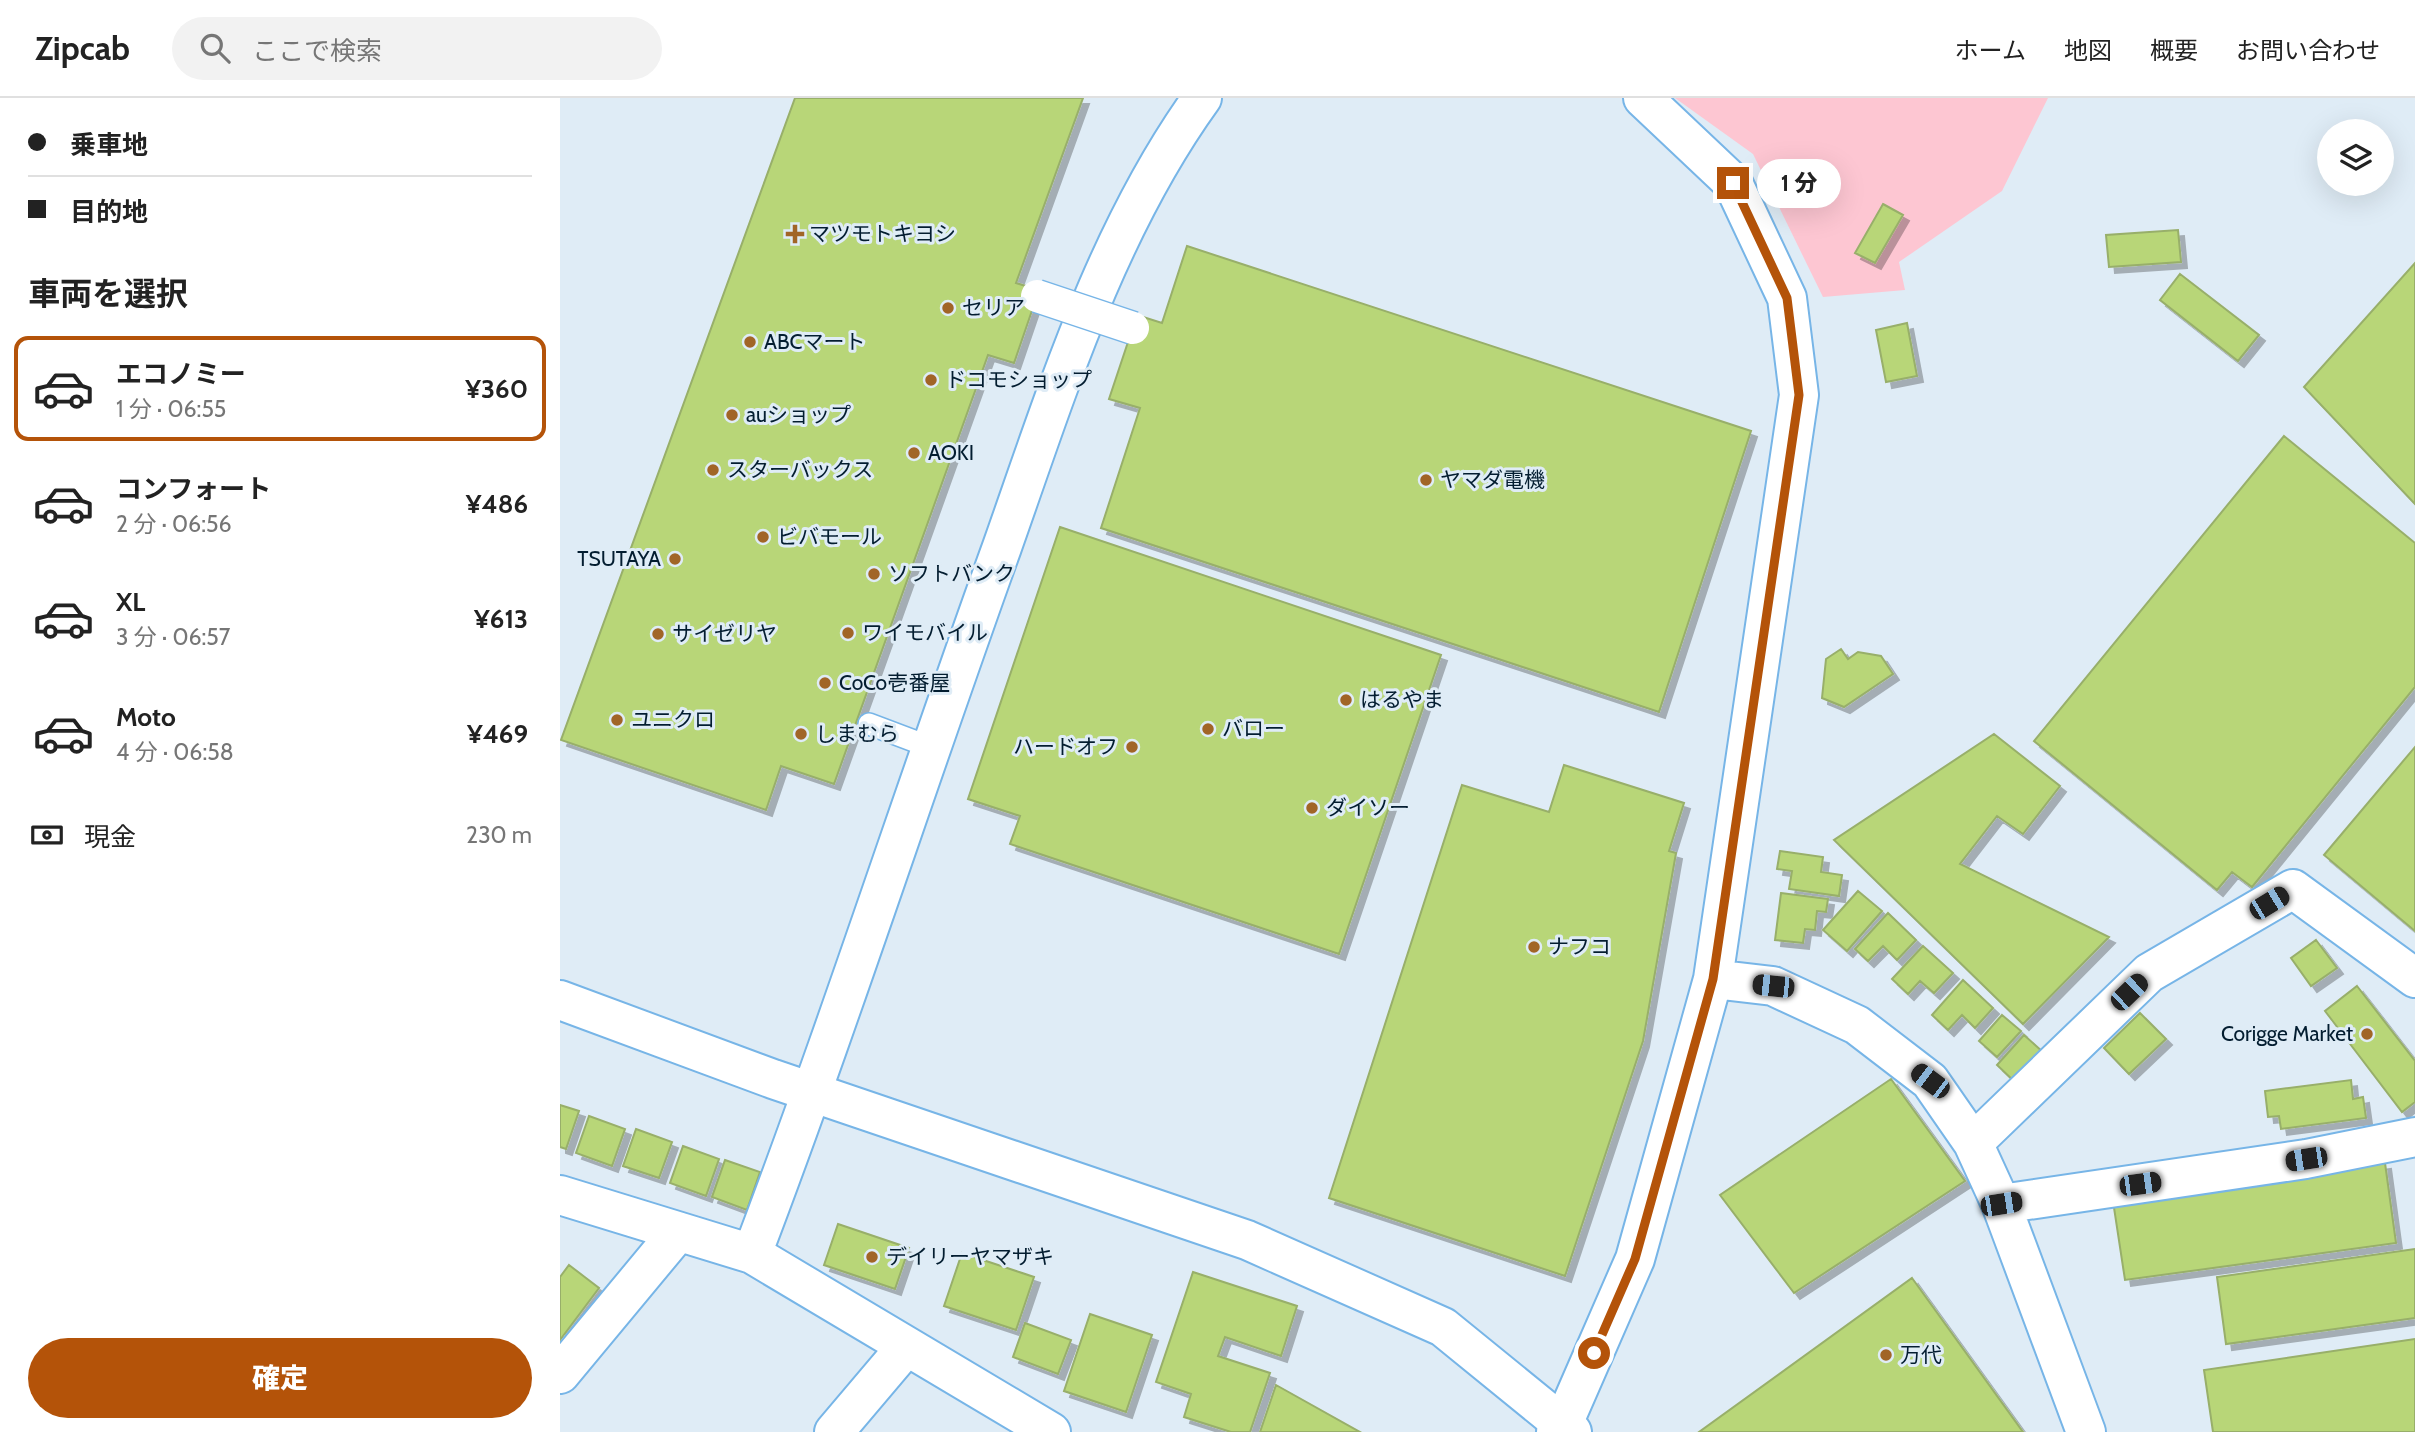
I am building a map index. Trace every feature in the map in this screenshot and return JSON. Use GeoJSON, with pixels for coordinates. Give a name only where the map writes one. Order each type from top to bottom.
{"type":"FeatureCollection","features":[{"type":"Feature","properties":{"kind":"street"},"geometry":{"type":"LineString","coordinates":[[752,1254],[814,1092],[930,747],[1079,332],[1158,163],[1202,98]]}},
{"type":"Feature","properties":{"kind":"street"},"geometry":{"type":"LineString","coordinates":[[560,1000],[814,1092],[1259,1245],[1443,1327],[1563,1429],[1635,1259],[1713,979],[1799,395],[1787,298],[1733,183],[1643,98]]}},
{"type":"Feature","properties":{"kind":"street"},"geometry":{"type":"LineString","coordinates":[[1037,296],[1133,328]]}},
{"type":"Feature","properties":{"kind":"street"},"geometry":{"type":"LineString","coordinates":[[1973,1143],[2148,973],[2293,888],[2415,978]]}},
{"type":"Feature","properties":{"kind":"street"},"geometry":{"type":"LineString","coordinates":[[1713,979],[1773,986],[1857,1025],[1930,1081],[1973,1143],[2001,1204],[2086,1432]]}},
{"type":"Feature","properties":{"kind":"street"},"geometry":{"type":"LineString","coordinates":[[2001,1204],[2306,1159],[2415,1137]]}},
{"type":"Feature","properties":{"kind":"street"},"geometry":{"type":"LineString","coordinates":[[560,1195],[752,1254],[1051,1432]]}},
{"type":"Feature","properties":{"kind":"street"},"geometry":{"type":"LineString","coordinates":[[560,1374],[678,1232]]}},
{"type":"Feature","properties":{"kind":"street"},"geometry":{"type":"LineString","coordinates":[[834,1432],[906,1347]]}},
{"type":"Feature","properties":{"kind":"lane"},"geometry":{"type":"LineString","coordinates":[[869,724],[930,747]]}},
{"type":"Feature","properties":{"kind":"shaded area"},"geometry":{"type":"Polygon","coordinates":[[[1675,98],[2048,98],[2002,191],[1899,262],[1905,290],[1823,297],[1753,154],[1675,98]]]}},
{"type":"Feature","properties":{"kind":"building"},"geometry":{"type":"Polygon","coordinates":[[[795,98],[1083,98],[1016,283],[1039,290],[1014,363],[988,355],[834,784],[781,766],[766,810],[561,740],[795,98]]]}},
{"type":"Feature","properties":{"kind":"building"},"geometry":{"type":"Polygon","coordinates":[[[1883,204],[1903,215],[1875,263],[1855,253],[1883,204]]]}},
{"type":"Feature","properties":{"kind":"building"},"geometry":{"type":"Polygon","coordinates":[[[2178,230],[2181,262],[2109,267],[2106,235],[2178,230]]]}},
{"type":"Feature","properties":{"kind":"building","name":"ヤマダ電機"},"geometry":{"type":"Polygon","coordinates":[[[1187,246],[1751,431],[1659,712],[1101,528],[1140,408],[1109,399],[1137,315],[1162,323],[1187,246]]]}},
{"type":"Feature","properties":{"kind":"building"},"geometry":{"type":"Polygon","coordinates":[[[2415,263],[2415,504],[2304,387],[2415,263]]]}},
{"type":"Feature","properties":{"kind":"building"},"geometry":{"type":"Polygon","coordinates":[[[2180,274],[2259,335],[2238,361],[2160,300],[2180,274]]]}},
{"type":"Feature","properties":{"kind":"building"},"geometry":{"type":"Polygon","coordinates":[[[1907,323],[1917,376],[1886,382],[1876,330],[1907,323]]]}},
{"type":"Feature","properties":{"kind":"building"},"geometry":{"type":"Polygon","coordinates":[[[2284,436],[2415,543],[2415,687],[2252,887],[2232,872],[2217,890],[2034,741],[2284,436]]]}},
{"type":"Feature","properties":{"kind":"building"},"geometry":{"type":"Polygon","coordinates":[[[1060,527],[1441,655],[1339,954],[1010,844],[1020,816],[968,799],[1060,527]]]}},
{"type":"Feature","properties":{"kind":"building"},"geometry":{"type":"Polygon","coordinates":[[[1841,649],[1848,659],[1858,652],[1881,656],[1893,674],[1844,707],[1822,698],[1826,659],[1841,649]]]}},
{"type":"Feature","properties":{"kind":"building"},"geometry":{"type":"Polygon","coordinates":[[[1994,734],[2060,786],[2023,834],[1997,816],[1960,864],[2109,937],[2023,1024],[1834,840],[1994,734]]]}},
{"type":"Feature","properties":{"kind":"building"},"geometry":{"type":"Polygon","coordinates":[[[2415,747],[2415,931],[2324,855],[2415,747]]]}},
{"type":"Feature","properties":{"kind":"building","name":"ナフコ"},"geometry":{"type":"Polygon","coordinates":[[[1564,765],[1684,803],[1669,851],[1676,853],[1643,1041],[1565,1276],[1329,1198],[1462,785],[1549,812],[1564,765]]]}},
{"type":"Feature","properties":{"kind":"building"},"geometry":{"type":"Polygon","coordinates":[[[1780,851],[1823,857],[1821,872],[1842,875],[1839,896],[1789,889],[1792,871],[1777,869],[1780,851]]]}},
{"type":"Feature","properties":{"kind":"building"},"geometry":{"type":"Polygon","coordinates":[[[1858,891],[1882,911],[1847,951],[1823,930],[1858,891]]]}},
{"type":"Feature","properties":{"kind":"building"},"geometry":{"type":"Polygon","coordinates":[[[1781,893],[1828,899],[1826,912],[1817,911],[1815,930],[1805,929],[1803,943],[1775,940],[1781,893]]]}},
{"type":"Feature","properties":{"kind":"building"},"geometry":{"type":"Polygon","coordinates":[[[1888,913],[1916,940],[1897,960],[1883,946],[1868,961],[1855,949],[1888,913]]]}},
{"type":"Feature","properties":{"kind":"building"},"geometry":{"type":"Polygon","coordinates":[[[2316,940],[2337,968],[2311,986],[2291,958],[2316,940]]]}},
{"type":"Feature","properties":{"kind":"building"},"geometry":{"type":"Polygon","coordinates":[[[1923,946],[1953,973],[1934,993],[1920,981],[1908,994],[1892,979],[1923,946]]]}},
{"type":"Feature","properties":{"kind":"building"},"geometry":{"type":"Polygon","coordinates":[[[1963,980],[1993,1008],[1975,1028],[1962,1015],[1948,1030],[1932,1015],[1963,980]]]}},
{"type":"Feature","properties":{"kind":"building"},"geometry":{"type":"Polygon","coordinates":[[[2357,986],[2415,1061],[2415,1102],[2402,1112],[2325,1011],[2357,986]]]}},
{"type":"Feature","properties":{"kind":"building"},"geometry":{"type":"Polygon","coordinates":[[[2140,1013],[2166,1039],[2129,1074],[2104,1048],[2140,1013]]]}},
{"type":"Feature","properties":{"kind":"building"},"geometry":{"type":"Polygon","coordinates":[[[2002,1015],[2021,1031],[1997,1057],[1979,1041],[2002,1015]]]}},
{"type":"Feature","properties":{"kind":"building"},"geometry":{"type":"Polygon","coordinates":[[[2024,1035],[2044,1053],[2016,1083],[1997,1065],[2024,1035]]]}},
{"type":"Feature","properties":{"kind":"building"},"geometry":{"type":"Polygon","coordinates":[[[1891,1079],[1965,1181],[1794,1293],[1720,1195],[1891,1079]]]}},
{"type":"Feature","properties":{"kind":"building"},"geometry":{"type":"Polygon","coordinates":[[[2351,1080],[2353,1099],[2363,1097],[2366,1118],[2281,1129],[2279,1116],[2268,1117],[2265,1091],[2351,1080]]]}},
{"type":"Feature","properties":{"kind":"building"},"geometry":{"type":"Polygon","coordinates":[[[560,1105],[579,1111],[566,1149],[560,1147],[560,1105]]]}},
{"type":"Feature","properties":{"kind":"building"},"geometry":{"type":"Polygon","coordinates":[[[589,1116],[625,1129],[612,1166],[576,1153],[589,1116]]]}},
{"type":"Feature","properties":{"kind":"building"},"geometry":{"type":"Polygon","coordinates":[[[636,1129],[672,1142],[659,1178],[623,1166],[636,1129]]]}},
{"type":"Feature","properties":{"kind":"building"},"geometry":{"type":"Polygon","coordinates":[[[683,1146],[719,1159],[706,1196],[670,1183],[683,1146]]]}},
{"type":"Feature","properties":{"kind":"building"},"geometry":{"type":"Polygon","coordinates":[[[725,1160],[760,1172],[747,1210],[712,1197],[725,1160]]]}},
{"type":"Feature","properties":{"kind":"building"},"geometry":{"type":"Polygon","coordinates":[[[2385,1163],[2396,1243],[2125,1280],[2113,1201],[2385,1163]]]}},
{"type":"Feature","properties":{"kind":"building"},"geometry":{"type":"Polygon","coordinates":[[[838,1224],[909,1248],[895,1289],[824,1265],[838,1224]]]}},
{"type":"Feature","properties":{"kind":"building"},"geometry":{"type":"Polygon","coordinates":[[[2415,1249],[2415,1318],[2226,1344],[2217,1277],[2415,1249]]]}},
{"type":"Feature","properties":{"kind":"building"},"geometry":{"type":"Polygon","coordinates":[[[962,1253],[1034,1277],[1016,1330],[944,1306],[962,1253]]]}},
{"type":"Feature","properties":{"kind":"building"},"geometry":{"type":"Polygon","coordinates":[[[569,1265],[599,1288],[560,1340],[560,1277],[569,1265]]]}},
{"type":"Feature","properties":{"kind":"building"},"geometry":{"type":"Polygon","coordinates":[[[1193,1272],[1297,1306],[1281,1356],[1225,1337],[1218,1356],[1270,1373],[1250,1432],[1231,1432],[1184,1417],[1191,1394],[1156,1382],[1193,1272]]]}},
{"type":"Feature","properties":{"kind":"building","name":"万代"},"geometry":{"type":"Polygon","coordinates":[[[1912,1278],[2023,1432],[1699,1432],[1912,1278]]]}},
{"type":"Feature","properties":{"kind":"building"},"geometry":{"type":"Polygon","coordinates":[[[1090,1314],[1152,1335],[1126,1412],[1064,1391],[1090,1314]]]}},
{"type":"Feature","properties":{"kind":"building"},"geometry":{"type":"Polygon","coordinates":[[[1025,1323],[1071,1340],[1058,1374],[1013,1357],[1025,1323]]]}},
{"type":"Feature","properties":{"kind":"building"},"geometry":{"type":"Polygon","coordinates":[[[2415,1339],[2415,1432],[2213,1432],[2204,1370],[2415,1339]]]}},
{"type":"Feature","properties":{"kind":"building"},"geometry":{"type":"Polygon","coordinates":[[[1276,1385],[1360,1432],[1260,1432],[1276,1385]]]}},
{"type":"Feature","properties":{"kind":"place","name":"マツモトキヨシ"},"geometry":{"type":"Point","coordinates":[795,234]}},
{"type":"Feature","properties":{"kind":"place","name":"セリア"},"geometry":{"type":"Point","coordinates":[948,308]}},
{"type":"Feature","properties":{"kind":"place","name":"ABCマート"},"geometry":{"type":"Point","coordinates":[750,342]}},
{"type":"Feature","properties":{"kind":"place","name":"ドコモショップ"},"geometry":{"type":"Point","coordinates":[931,380]}},
{"type":"Feature","properties":{"kind":"place","name":"auショップ"},"geometry":{"type":"Point","coordinates":[732,415]}},
{"type":"Feature","properties":{"kind":"place","name":"AOKI"},"geometry":{"type":"Point","coordinates":[914,453]}},
{"type":"Feature","properties":{"kind":"place","name":"スターバックス"},"geometry":{"type":"Point","coordinates":[713,470]}},
{"type":"Feature","properties":{"kind":"place","name":"ヤマダ電機"},"geometry":{"type":"Point","coordinates":[1426,480]}},
{"type":"Feature","properties":{"kind":"place","name":"ビバモール"},"geometry":{"type":"Point","coordinates":[763,537]}},
{"type":"Feature","properties":{"kind":"place","name":"TSUTAYA"},"geometry":{"type":"Point","coordinates":[675,559]}},
{"type":"Feature","properties":{"kind":"place","name":"ソフトバンク"},"geometry":{"type":"Point","coordinates":[874,574]}},
{"type":"Feature","properties":{"kind":"place","name":"ワイモバイル"},"geometry":{"type":"Point","coordinates":[848,633]}},
{"type":"Feature","properties":{"kind":"place","name":"サイゼリヤ"},"geometry":{"type":"Point","coordinates":[658,634]}},
{"type":"Feature","properties":{"kind":"place","name":"CoCo壱番屋"},"geometry":{"type":"Point","coordinates":[825,683]}},
{"type":"Feature","properties":{"kind":"place","name":"はるやま"},"geometry":{"type":"Point","coordinates":[1346,700]}},
{"type":"Feature","properties":{"kind":"place","name":"ユニクロ"},"geometry":{"type":"Point","coordinates":[617,720]}},
{"type":"Feature","properties":{"kind":"place","name":"バロー"},"geometry":{"type":"Point","coordinates":[1208,729]}},
{"type":"Feature","properties":{"kind":"place","name":"しまむら"},"geometry":{"type":"Point","coordinates":[801,734]}},
{"type":"Feature","properties":{"kind":"place","name":"ハードオフ"},"geometry":{"type":"Point","coordinates":[1132,747]}},
{"type":"Feature","properties":{"kind":"place","name":"ダイソー"},"geometry":{"type":"Point","coordinates":[1312,808]}},
{"type":"Feature","properties":{"kind":"place","name":"ナフコ"},"geometry":{"type":"Point","coordinates":[1534,947]}},
{"type":"Feature","properties":{"kind":"place","name":"Corigge Market"},"geometry":{"type":"Point","coordinates":[2367,1034]}},
{"type":"Feature","properties":{"kind":"place","name":"デイリーヤマザキ"},"geometry":{"type":"Point","coordinates":[872,1257]}},
{"type":"Feature","properties":{"kind":"place","name":"万代"},"geometry":{"type":"Point","coordinates":[1886,1355]}},
{"type":"Feature","properties":{"kind":"route"},"geometry":{"type":"LineString","coordinates":[[1594,1353],[1635,1259],[1713,979],[1799,395],[1787,298],[1733,183]]}}]}
